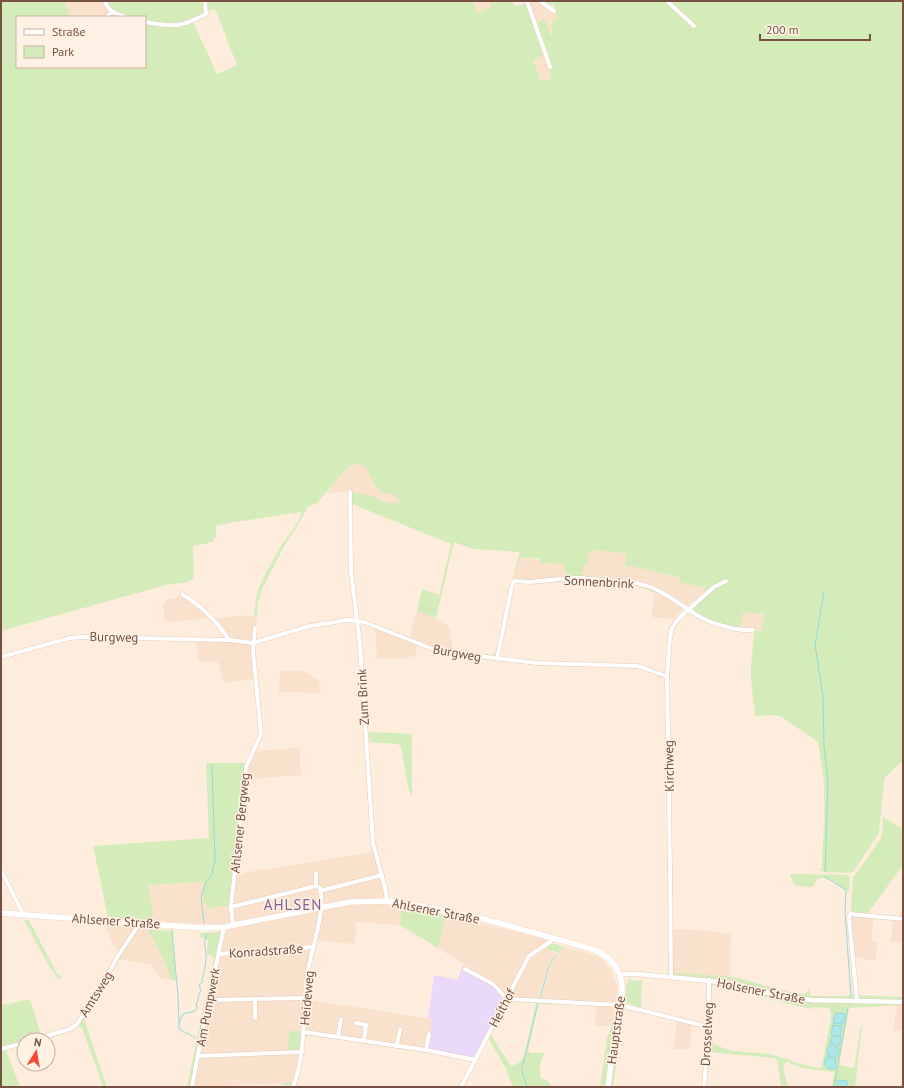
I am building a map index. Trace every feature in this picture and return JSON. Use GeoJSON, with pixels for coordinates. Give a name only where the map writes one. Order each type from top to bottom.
{"type":"FeatureCollection","features":[{"type":"Feature","properties":{"kind":"main road","name":"Ahlsener Straße"},"geometry":{"type":"LineString","coordinates":[[1,913],[203,928],[233,926],[350,902],[387,901],[433,908],[484,919],[589,948],[602,953],[612,962],[619,974]]}},
{"type":"Feature","properties":{"kind":"main road","name":"Hauptstraße"},"geometry":{"type":"LineString","coordinates":[[608,1087],[622,988],[619,974]]}},
{"type":"Feature","properties":{"kind":"street"},"geometry":{"type":"LineString","coordinates":[[105,1],[106,5],[112,12],[123,16]]}},
{"type":"Feature","properties":{"kind":"street"},"geometry":{"type":"LineString","coordinates":[[146,22],[166,26],[178,26],[188,23],[206,14],[205,1]]}},
{"type":"Feature","properties":{"kind":"street"},"geometry":{"type":"LineString","coordinates":[[527,1],[550,67]]}},
{"type":"Feature","properties":{"kind":"street"},"geometry":{"type":"LineString","coordinates":[[540,1],[554,11]]}},
{"type":"Feature","properties":{"kind":"street"},"geometry":{"type":"LineString","coordinates":[[667,1],[694,26]]}},
{"type":"Feature","properties":{"kind":"street"},"geometry":{"type":"LineString","coordinates":[[107,16],[112,12]]}},
{"type":"Feature","properties":{"kind":"street","name":"Zum Brink"},"geometry":{"type":"LineString","coordinates":[[350,492],[351,571],[361,657],[373,843],[382,875],[387,901]]}},
{"type":"Feature","properties":{"kind":"street","name":"Sonnenbrink"},"geometry":{"type":"LineString","coordinates":[[497,659],[514,581],[530,582],[581,578],[642,584],[665,594],[692,613],[707,620],[737,630],[753,630]]}},
{"type":"Feature","properties":{"kind":"street","name":"Kirchweg"},"geometry":{"type":"LineString","coordinates":[[670,977],[667,676],[670,637],[672,628],[678,619],[688,609],[714,587],[726,581]]}},
{"type":"Feature","properties":{"kind":"street"},"geometry":{"type":"LineString","coordinates":[[182,594],[199,605],[224,632],[229,640]]}},
{"type":"Feature","properties":{"kind":"street","name":"Burgweg"},"geometry":{"type":"LineString","coordinates":[[1,657],[70,638],[82,637],[229,640],[253,643],[310,626],[348,620],[364,622],[438,651],[537,663],[637,666],[647,668],[660,675],[667,676]]}},
{"type":"Feature","properties":{"kind":"street","name":"Ahlsener Bergweg"},"geometry":{"type":"LineString","coordinates":[[233,926],[231,907],[246,767],[261,734],[253,643],[255,628]]}},
{"type":"Feature","properties":{"kind":"street"},"geometry":{"type":"LineString","coordinates":[[1,870],[23,914]]}},
{"type":"Feature","properties":{"kind":"street"},"geometry":{"type":"LineString","coordinates":[[316,873],[316,886],[320,888],[320,891],[382,875]]}},
{"type":"Feature","properties":{"kind":"street"},"geometry":{"type":"LineString","coordinates":[[231,907],[316,886]]}},
{"type":"Feature","properties":{"kind":"street","name":"Heideweg"},"geometry":{"type":"LineString","coordinates":[[294,1087],[302,1052],[307,974],[318,928],[320,891]]}},
{"type":"Feature","properties":{"kind":"street"},"geometry":{"type":"LineString","coordinates":[[858,1001],[849,918],[850,914],[903,919]]}},
{"type":"Feature","properties":{"kind":"street","name":"Amtsweg"},"geometry":{"type":"LineString","coordinates":[[56,1033],[70,1029],[77,1024],[96,995],[118,956],[140,923]]}},
{"type":"Feature","properties":{"kind":"street","name":"Am Pumpwerk"},"geometry":{"type":"LineString","coordinates":[[192,1087],[224,927]]}},
{"type":"Feature","properties":{"kind":"street","name":"Heithof"},"geometry":{"type":"LineString","coordinates":[[461,1087],[529,956],[550,942],[553,938]]}},
{"type":"Feature","properties":{"kind":"street","name":"Konradstraße"},"geometry":{"type":"LineString","coordinates":[[219,954],[313,947]]}},
{"type":"Feature","properties":{"kind":"street"},"geometry":{"type":"LineString","coordinates":[[465,969],[493,984],[507,999],[620,1005],[709,1027]]}},
{"type":"Feature","properties":{"kind":"street","name":"Holsener Straße"},"geometry":{"type":"LineString","coordinates":[[619,974],[732,983],[768,993],[810,1000],[903,1002]]}},
{"type":"Feature","properties":{"kind":"street","name":"Drosselweg"},"geometry":{"type":"LineString","coordinates":[[704,1087],[709,1027],[709,980]]}},
{"type":"Feature","properties":{"kind":"street"},"geometry":{"type":"LineString","coordinates":[[209,1000],[305,998]]}},
{"type":"Feature","properties":{"kind":"street"},"geometry":{"type":"LineString","coordinates":[[255,999],[255,1018]]}},
{"type":"Feature","properties":{"kind":"street"},"geometry":{"type":"LineString","coordinates":[[338,1037],[341,1020]]}},
{"type":"Feature","properties":{"kind":"street"},"geometry":{"type":"LineString","coordinates":[[356,1023],[366,1026],[364,1041]]}},
{"type":"Feature","properties":{"kind":"street"},"geometry":{"type":"LineString","coordinates":[[397,1046],[400,1029]]}},
{"type":"Feature","properties":{"kind":"street"},"geometry":{"type":"LineString","coordinates":[[304,1032],[426,1050],[475,1060]]}},
{"type":"Feature","properties":{"kind":"street"},"geometry":{"type":"LineString","coordinates":[[426,1050],[429,1034]]}},
{"type":"Feature","properties":{"kind":"street"},"geometry":{"type":"LineString","coordinates":[[1,1049],[16,1044]]}},
{"type":"Feature","properties":{"kind":"street"},"geometry":{"type":"LineString","coordinates":[[198,1056],[302,1052]]}},
{"type":"Feature","properties":{"kind":"shaded area"},"geometry":{"type":"Polygon","coordinates":[[[64,1],[107,1],[115,16],[70,16],[64,1]]]}},
{"type":"Feature","properties":{"kind":"shaded area"},"geometry":{"type":"Polygon","coordinates":[[[472,1],[489,1],[491,7],[478,14],[472,1]]]}},
{"type":"Feature","properties":{"kind":"shaded area"},"geometry":{"type":"Polygon","coordinates":[[[528,1],[539,1],[556,13],[557,19],[552,21],[551,24],[552,36],[546,20],[535,22],[528,1]]]}},
{"type":"Feature","properties":{"kind":"shaded area"},"geometry":{"type":"Polygon","coordinates":[[[544,54],[552,79],[542,82],[533,60],[544,54]]]}},
{"type":"Feature","properties":{"kind":"shaded area"},"geometry":{"type":"Polygon","coordinates":[[[355,464],[362,465],[366,468],[377,488],[392,493],[401,502],[387,503],[372,496],[348,492],[326,493],[347,468],[355,464]]]}},
{"type":"Feature","properties":{"kind":"shaded area"},"geometry":{"type":"Polygon","coordinates":[[[590,550],[627,554],[625,566],[631,566],[680,578],[679,582],[698,588],[700,585],[705,588],[705,592],[687,605],[663,590],[644,582],[582,576],[584,565],[587,565],[590,550]]]}},
{"type":"Feature","properties":{"kind":"shaded area"},"geometry":{"type":"Polygon","coordinates":[[[519,557],[541,560],[541,563],[565,564],[565,577],[531,580],[513,579],[519,557]]]}},
{"type":"Feature","properties":{"kind":"shaded area"},"geometry":{"type":"Polygon","coordinates":[[[655,591],[683,607],[673,619],[652,617],[655,591]]]}},
{"type":"Feature","properties":{"kind":"shaded area"},"geometry":{"type":"Polygon","coordinates":[[[187,595],[200,604],[212,618],[165,622],[163,606],[166,600],[187,595]]]}},
{"type":"Feature","properties":{"kind":"shaded area"},"geometry":{"type":"Polygon","coordinates":[[[417,611],[434,617],[447,625],[450,631],[454,654],[417,644],[415,656],[399,659],[377,659],[375,626],[409,640],[417,611]]]}},
{"type":"Feature","properties":{"kind":"shaded area"},"geometry":{"type":"Polygon","coordinates":[[[743,612],[764,614],[762,630],[741,631],[743,612]]]}},
{"type":"Feature","properties":{"kind":"shaded area"},"geometry":{"type":"Polygon","coordinates":[[[235,616],[257,616],[254,644],[257,678],[224,683],[218,662],[198,661],[196,639],[227,640],[211,619],[235,616]]]}},
{"type":"Feature","properties":{"kind":"shaded area"},"geometry":{"type":"Polygon","coordinates":[[[280,671],[304,671],[319,681],[320,693],[279,692],[280,671]]]}},
{"type":"Feature","properties":{"kind":"shaded area"},"geometry":{"type":"Polygon","coordinates":[[[299,748],[301,775],[247,779],[249,763],[257,751],[299,748]]]}},
{"type":"Feature","properties":{"kind":"shaded area"},"geometry":{"type":"Polygon","coordinates":[[[373,852],[383,888],[384,905],[402,906],[400,925],[356,922],[355,944],[314,940],[305,974],[303,999],[432,1019],[427,1050],[303,1031],[293,1083],[191,1087],[222,925],[153,921],[152,905],[148,885],[204,882],[202,892],[203,903],[215,906],[232,906],[236,874],[373,852]]]}},
{"type":"Feature","properties":{"kind":"shaded area"},"geometry":{"type":"Polygon","coordinates":[[[903,910],[903,943],[891,942],[893,919],[897,919],[903,910]]]}},
{"type":"Feature","properties":{"kind":"shaded area"},"geometry":{"type":"Polygon","coordinates":[[[446,915],[551,940],[541,946],[556,953],[548,964],[539,999],[506,997],[494,983],[438,948],[446,915]]]}},
{"type":"Feature","properties":{"kind":"shaded area"},"geometry":{"type":"Polygon","coordinates":[[[851,915],[874,917],[871,941],[877,942],[876,961],[854,957],[851,915]]]}},
{"type":"Feature","properties":{"kind":"shaded area"},"geometry":{"type":"Polygon","coordinates":[[[104,925],[148,929],[167,967],[171,980],[159,978],[152,965],[122,960],[104,925]]]}},
{"type":"Feature","properties":{"kind":"shaded area"},"geometry":{"type":"Polygon","coordinates":[[[668,929],[701,930],[731,934],[730,977],[668,972],[668,929]]]}},
{"type":"Feature","properties":{"kind":"shaded area"},"geometry":{"type":"Polygon","coordinates":[[[564,947],[596,955],[604,961],[611,970],[618,989],[612,1026],[595,1026],[596,1002],[541,999],[550,966],[558,953],[564,947]]]}},
{"type":"Feature","properties":{"kind":"shaded area"},"geometry":{"type":"Polygon","coordinates":[[[463,965],[494,983],[506,997],[473,1058],[427,1050],[432,1019],[428,1018],[434,975],[457,980],[463,965]]]}},
{"type":"Feature","properties":{"kind":"shaded area"},"geometry":{"type":"Polygon","coordinates":[[[897,1005],[903,1005],[903,1031],[893,1030],[897,1005]]]}},
{"type":"Feature","properties":{"kind":"shaded area"},"geometry":{"type":"Polygon","coordinates":[[[677,1018],[692,1022],[690,1049],[674,1049],[677,1018]]]}},
{"type":"Feature","properties":{"kind":"green space"},"geometry":{"type":"Polygon","coordinates":[[[1,1],[64,1],[70,16],[16,16],[16,68],[146,68],[146,23],[178,28],[193,22],[217,74],[237,65],[215,9],[210,11],[208,10],[208,1],[472,1],[478,14],[491,7],[489,1],[512,1],[514,6],[527,4],[544,54],[533,61],[542,82],[552,79],[549,71],[551,68],[535,22],[546,19],[550,34],[552,36],[551,24],[557,18],[554,4],[548,5],[542,1],[903,1],[903,761],[890,772],[884,780],[879,833],[853,872],[819,871],[822,868],[824,785],[818,742],[780,716],[755,716],[751,672],[754,631],[762,630],[764,614],[743,612],[741,629],[709,619],[692,609],[707,595],[705,588],[700,585],[698,588],[679,582],[680,578],[631,566],[625,566],[627,554],[590,550],[587,566],[584,565],[582,576],[565,577],[565,564],[540,563],[540,559],[520,557],[513,579],[515,582],[571,579],[634,584],[581,580],[530,584],[515,583],[513,586],[499,654],[501,657],[538,661],[633,664],[648,666],[660,672],[661,678],[647,670],[621,667],[543,666],[441,654],[432,651],[416,644],[430,649],[490,655],[495,654],[512,580],[520,552],[473,549],[454,542],[436,618],[417,611],[422,589],[439,595],[451,544],[352,504],[351,492],[372,496],[387,503],[401,502],[392,493],[382,493],[377,488],[366,468],[362,465],[355,464],[347,468],[317,503],[308,507],[286,543],[262,589],[258,602],[257,616],[254,616],[259,588],[284,541],[297,524],[301,512],[216,526],[216,536],[213,542],[193,546],[194,579],[184,583],[170,584],[1,631],[1,1]]]}},
{"type":"Feature","properties":{"kind":"green space"},"geometry":{"type":"Polygon","coordinates":[[[107,1],[203,1],[203,13],[187,20],[175,23],[162,23],[146,20],[146,16],[130,16],[112,11],[107,1]]]}},
{"type":"Feature","properties":{"kind":"green space"},"geometry":{"type":"Polygon","coordinates":[[[636,584],[656,590],[654,593],[636,584]]]}},
{"type":"Feature","properties":{"kind":"green space"},"geometry":{"type":"Polygon","coordinates":[[[369,732],[412,734],[412,796],[409,791],[401,747],[398,744],[370,742],[369,732]]]}},
{"type":"Feature","properties":{"kind":"green space"},"geometry":{"type":"Polygon","coordinates":[[[206,763],[245,764],[229,906],[215,906],[215,908],[206,908],[206,903],[203,903],[202,892],[204,882],[148,885],[152,905],[153,921],[108,917],[93,846],[209,838],[206,763]]]}},
{"type":"Feature","properties":{"kind":"green space"},"geometry":{"type":"Polygon","coordinates":[[[883,817],[903,829],[903,865],[869,913],[852,912],[853,878],[880,840],[882,835],[883,817]]]}},
{"type":"Feature","properties":{"kind":"green space"},"geometry":{"type":"Polygon","coordinates":[[[790,874],[847,875],[850,877],[849,890],[848,891],[825,878],[818,879],[812,887],[797,886],[793,883],[790,874]]]}},
{"type":"Feature","properties":{"kind":"green space"},"geometry":{"type":"Polygon","coordinates":[[[402,906],[446,915],[438,948],[400,925],[402,906]]]}},
{"type":"Feature","properties":{"kind":"green space"},"geometry":{"type":"Polygon","coordinates":[[[24,920],[29,920],[56,972],[62,978],[59,979],[50,968],[24,920]]]}},
{"type":"Feature","properties":{"kind":"green space"},"geometry":{"type":"Polygon","coordinates":[[[148,929],[172,931],[176,981],[171,980],[167,967],[148,929]]]}},
{"type":"Feature","properties":{"kind":"green space"},"geometry":{"type":"Polygon","coordinates":[[[222,932],[191,1087],[187,1087],[214,958],[207,954],[208,940],[200,937],[199,933],[222,932]]]}},
{"type":"Feature","properties":{"kind":"green space"},"geometry":{"type":"Polygon","coordinates":[[[850,942],[856,995],[903,997],[903,1005],[849,1008],[839,1065],[854,1068],[861,1025],[855,1087],[847,1087],[847,1081],[839,1080],[837,1087],[832,1087],[834,1072],[802,1068],[787,1062],[783,1068],[788,1087],[781,1087],[777,1060],[774,1058],[709,1052],[705,1087],[702,1087],[707,1029],[692,1025],[692,1022],[707,1025],[707,983],[668,978],[668,972],[734,977],[789,992],[805,994],[809,989],[810,995],[812,996],[851,996],[853,995],[853,992],[850,942]],[[713,985],[710,990],[713,1043],[729,1050],[773,1055],[809,1066],[821,1068],[831,1019],[831,1012],[829,1008],[814,1007],[812,1009],[788,1004],[737,989],[713,985]]]}},
{"type":"Feature","properties":{"kind":"green space"},"geometry":{"type":"Polygon","coordinates":[[[552,943],[564,947],[558,953],[545,948],[552,943]]]}},
{"type":"Feature","properties":{"kind":"green space"},"geometry":{"type":"Polygon","coordinates":[[[118,953],[122,960],[119,960],[84,1019],[107,1087],[103,1087],[82,1028],[78,1026],[66,1033],[56,1036],[56,1034],[69,1031],[80,1021],[118,953]]]}},
{"type":"Feature","properties":{"kind":"green space"},"geometry":{"type":"Polygon","coordinates":[[[642,979],[641,1008],[625,1002],[626,985],[629,980],[639,981],[642,979]]]}},
{"type":"Feature","properties":{"kind":"green space"},"geometry":{"type":"Polygon","coordinates":[[[506,997],[555,1000],[596,1005],[538,1004],[528,1051],[530,1053],[546,1053],[541,1061],[540,1075],[541,1078],[547,1080],[552,1087],[513,1087],[506,1069],[489,1039],[462,1087],[458,1087],[471,1064],[470,1061],[466,1059],[308,1035],[305,1038],[303,1058],[295,1087],[280,1084],[293,1082],[303,1031],[473,1058],[506,997]],[[508,1003],[491,1035],[511,1066],[519,1063],[524,1058],[536,1003],[508,1003]]]}},
{"type":"Feature","properties":{"kind":"green space"},"geometry":{"type":"Polygon","coordinates":[[[1,998],[3,1005],[30,999],[40,1032],[16,1032],[16,1047],[6,1050],[20,1087],[1,1087],[1,998]]]}},
{"type":"Feature","properties":{"kind":"green space"},"geometry":{"type":"Polygon","coordinates":[[[616,1007],[624,1008],[613,1087],[600,1087],[607,1038],[612,1026],[616,1007]]]}},
{"type":"Feature","properties":{"kind":"green space"},"geometry":{"type":"Polygon","coordinates":[[[289,1031],[302,1031],[300,1049],[288,1051],[289,1031]]]}},
{"type":"Feature","properties":{"kind":"water"},"geometry":{"type":"Polygon","coordinates":[[[835,1014],[845,1014],[843,1024],[833,1023],[835,1014]]]}},
{"type":"Feature","properties":{"kind":"water"},"geometry":{"type":"Polygon","coordinates":[[[833,1025],[842,1026],[840,1036],[831,1034],[833,1025]]]}},
{"type":"Feature","properties":{"kind":"water"},"geometry":{"type":"Polygon","coordinates":[[[832,1036],[841,1037],[839,1046],[830,1042],[832,1036]]]}},
{"type":"Feature","properties":{"kind":"water"},"geometry":{"type":"Polygon","coordinates":[[[830,1044],[839,1048],[837,1057],[828,1056],[827,1050],[830,1044]]]}},
{"type":"Feature","properties":{"kind":"water"},"geometry":{"type":"Polygon","coordinates":[[[827,1057],[836,1059],[835,1069],[829,1069],[825,1065],[825,1059],[827,1057]]]}},
{"type":"Feature","properties":{"kind":"water"},"geometry":{"type":"Polygon","coordinates":[[[838,1080],[847,1081],[847,1087],[837,1087],[838,1080]]]}},
{"type":"Feature","properties":{"kind":"waterway"},"geometry":{"type":"LineString","coordinates":[[824,592],[815,645],[823,696],[824,746],[828,782],[825,872]]}},
{"type":"Feature","properties":{"kind":"waterway"},"geometry":{"type":"LineString","coordinates":[[204,923],[201,896],[206,882],[212,874],[215,860],[212,765]]}},
{"type":"Feature","properties":{"kind":"waterway"},"geometry":{"type":"LineString","coordinates":[[825,877],[846,890],[845,912],[851,996],[849,996]]}},
{"type":"Feature","properties":{"kind":"waterway"},"geometry":{"type":"LineString","coordinates":[[172,930],[179,1023]]}},
{"type":"Feature","properties":{"kind":"waterway"},"geometry":{"type":"LineString","coordinates":[[196,1038],[179,1029],[179,1023],[183,1014],[195,1011],[197,1007],[196,1003],[201,990],[199,985],[203,982],[202,979],[206,963],[205,941],[207,936],[205,934]]}},
{"type":"Feature","properties":{"kind":"waterway"},"geometry":{"type":"LineString","coordinates":[[540,999],[549,965],[556,955]]}},
{"type":"Feature","properties":{"kind":"waterway"},"geometry":{"type":"LineString","coordinates":[[522,1067],[538,1004]]}},
{"type":"Feature","properties":{"kind":"waterway"},"geometry":{"type":"LineString","coordinates":[[834,1087],[848,1007]]}},
{"type":"Feature","properties":{"kind":"waterway"},"geometry":{"type":"LineString","coordinates":[[522,1071],[527,1087]]}},
{"type":"Feature","properties":{"kind":"district","name":"AHLSEN"},"geometry":{"type":"Point","coordinates":[293,904]}}]}
